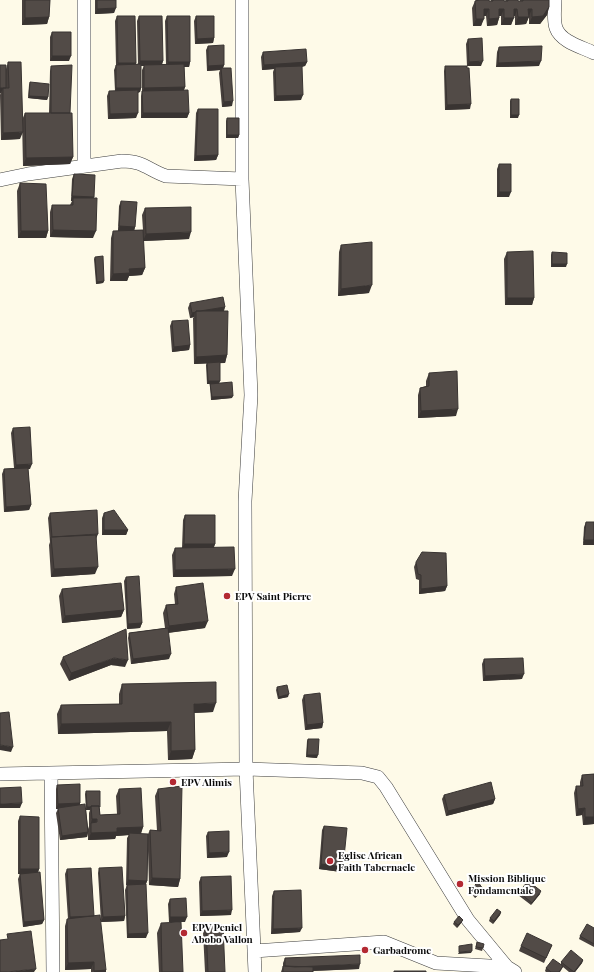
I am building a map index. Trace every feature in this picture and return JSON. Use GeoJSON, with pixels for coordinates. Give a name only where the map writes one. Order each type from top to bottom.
{"type":"FeatureCollection","features":[{"type":"Feature","properties":{"kind":"street"},"geometry":{"type":"LineString","coordinates":[[84,0],[84,166]]}},
{"type":"Feature","properties":{"kind":"street"},"geometry":{"type":"LineString","coordinates":[[242,0],[242,179],[251,395],[245,501],[246,769],[255,972]]}},
{"type":"Feature","properties":{"kind":"street"},"geometry":{"type":"LineString","coordinates":[[555,0],[555,19],[558,33],[565,40],[594,53]]}},
{"type":"Feature","properties":{"kind":"street"},"geometry":{"type":"LineString","coordinates":[[0,180],[28,174],[132,161],[144,164],[155,172],[166,176],[242,179]]}},
{"type":"Feature","properties":{"kind":"street"},"geometry":{"type":"LineString","coordinates":[[0,774],[246,769],[362,773],[378,777],[386,787],[468,920],[511,970]]}},
{"type":"Feature","properties":{"kind":"street"},"geometry":{"type":"LineString","coordinates":[[51,773],[53,972]]}},
{"type":"Feature","properties":{"kind":"street"},"geometry":{"type":"LineString","coordinates":[[254,951],[384,942],[436,963],[511,970]]}},
{"type":"Feature","properties":{"kind":"building"},"geometry":{"type":"Polygon","coordinates":[[[25,0],[50,0],[49,17],[25,18],[25,0]]]}},
{"type":"Feature","properties":{"kind":"building"},"geometry":{"type":"Polygon","coordinates":[[[97,0],[116,0],[116,8],[97,9],[97,0]]]}},
{"type":"Feature","properties":{"kind":"building"},"geometry":{"type":"Polygon","coordinates":[[[549,0],[549,7],[543,16],[532,17],[532,9],[528,9],[529,17],[518,17],[517,9],[514,9],[514,18],[504,18],[504,9],[499,9],[499,18],[489,19],[489,9],[484,9],[484,19],[476,19],[475,1],[549,0]]]}},
{"type":"Feature","properties":{"kind":"building"},"geometry":{"type":"Polygon","coordinates":[[[117,16],[135,16],[136,63],[118,63],[117,16]]]}},
{"type":"Feature","properties":{"kind":"building"},"geometry":{"type":"Polygon","coordinates":[[[139,16],[162,16],[163,61],[140,61],[139,16]]]}},
{"type":"Feature","properties":{"kind":"building"},"geometry":{"type":"Polygon","coordinates":[[[167,16],[190,16],[190,62],[168,62],[167,16]]]}},
{"type":"Feature","properties":{"kind":"building"},"geometry":{"type":"Polygon","coordinates":[[[196,16],[214,16],[214,38],[197,39],[196,16]]]}},
{"type":"Feature","properties":{"kind":"building"},"geometry":{"type":"Polygon","coordinates":[[[52,32],[71,32],[71,56],[52,56],[52,32]]]}},
{"type":"Feature","properties":{"kind":"building"},"geometry":{"type":"Polygon","coordinates":[[[482,38],[483,61],[469,62],[468,39],[482,38]]]}},
{"type":"Feature","properties":{"kind":"building"},"geometry":{"type":"Polygon","coordinates":[[[224,45],[224,65],[208,66],[208,46],[224,45]]]}},
{"type":"Feature","properties":{"kind":"building"},"geometry":{"type":"Polygon","coordinates":[[[542,46],[541,61],[498,63],[499,47],[542,46]]]}},
{"type":"Feature","properties":{"kind":"building"},"geometry":{"type":"Polygon","coordinates":[[[306,49],[307,62],[264,65],[263,52],[306,49]]]}},
{"type":"Feature","properties":{"kind":"building"},"geometry":{"type":"Polygon","coordinates":[[[8,62],[21,62],[23,132],[3,133],[3,88],[9,88],[8,62]]]}},
{"type":"Feature","properties":{"kind":"building"},"geometry":{"type":"Polygon","coordinates":[[[141,64],[141,88],[116,88],[116,65],[141,64]]]}},
{"type":"Feature","properties":{"kind":"building"},"geometry":{"type":"Polygon","coordinates":[[[184,64],[185,87],[144,88],[144,65],[184,64]]]}},
{"type":"Feature","properties":{"kind":"building"},"geometry":{"type":"Polygon","coordinates":[[[0,65],[6,65],[6,88],[0,88],[0,65]]]}},
{"type":"Feature","properties":{"kind":"building"},"geometry":{"type":"Polygon","coordinates":[[[72,65],[70,113],[51,113],[51,66],[72,65]]]}},
{"type":"Feature","properties":{"kind":"building"},"geometry":{"type":"Polygon","coordinates":[[[302,66],[303,95],[276,96],[275,67],[302,66]]]}},
{"type":"Feature","properties":{"kind":"building"},"geometry":{"type":"Polygon","coordinates":[[[445,66],[467,66],[467,68],[469,68],[471,104],[447,105],[445,66]]]}},
{"type":"Feature","properties":{"kind":"building"},"geometry":{"type":"Polygon","coordinates":[[[221,68],[231,68],[233,101],[224,102],[221,68]]]}},
{"type":"Feature","properties":{"kind":"building"},"geometry":{"type":"Polygon","coordinates":[[[30,82],[49,84],[48,97],[29,96],[30,82]]]}},
{"type":"Feature","properties":{"kind":"building"},"geometry":{"type":"Polygon","coordinates":[[[138,90],[138,113],[110,114],[109,91],[138,90]]]}},
{"type":"Feature","properties":{"kind":"building"},"geometry":{"type":"Polygon","coordinates":[[[188,90],[189,113],[143,113],[142,91],[188,90]]]}},
{"type":"Feature","properties":{"kind":"building"},"geometry":{"type":"Polygon","coordinates":[[[511,99],[519,99],[519,115],[511,115],[511,99]]]}},
{"type":"Feature","properties":{"kind":"building"},"geometry":{"type":"Polygon","coordinates":[[[198,109],[218,109],[218,155],[196,156],[198,109]]]}},
{"type":"Feature","properties":{"kind":"building"},"geometry":{"type":"Polygon","coordinates":[[[25,113],[72,113],[73,157],[26,158],[25,113]]]}},
{"type":"Feature","properties":{"kind":"building"},"geometry":{"type":"Polygon","coordinates":[[[227,118],[239,118],[239,135],[227,135],[227,118]]]}},
{"type":"Feature","properties":{"kind":"building"},"geometry":{"type":"Polygon","coordinates":[[[499,164],[511,164],[511,192],[499,192],[499,164]]]}},
{"type":"Feature","properties":{"kind":"building"},"geometry":{"type":"Polygon","coordinates":[[[74,174],[95,175],[94,197],[72,196],[74,174]]]}},
{"type":"Feature","properties":{"kind":"building"},"geometry":{"type":"Polygon","coordinates":[[[20,183],[46,184],[48,231],[21,231],[20,183]]]}},
{"type":"Feature","properties":{"kind":"building"},"geometry":{"type":"Polygon","coordinates":[[[73,198],[97,198],[96,231],[53,230],[52,205],[73,205],[73,198]]]}},
{"type":"Feature","properties":{"kind":"building"},"geometry":{"type":"Polygon","coordinates":[[[121,201],[137,202],[135,227],[119,226],[121,201]]]}},
{"type":"Feature","properties":{"kind":"building"},"geometry":{"type":"Polygon","coordinates":[[[191,207],[191,232],[146,234],[145,208],[191,207]]]}},
{"type":"Feature","properties":{"kind":"building"},"geometry":{"type":"Polygon","coordinates":[[[143,230],[145,268],[129,269],[130,273],[113,274],[113,231],[143,230]]]}},
{"type":"Feature","properties":{"kind":"building"},"geometry":{"type":"Polygon","coordinates":[[[372,242],[372,285],[341,289],[341,245],[372,242]]]}},
{"type":"Feature","properties":{"kind":"building"},"geometry":{"type":"Polygon","coordinates":[[[533,251],[534,298],[507,298],[507,252],[533,251]]]}},
{"type":"Feature","properties":{"kind":"building"},"geometry":{"type":"Polygon","coordinates":[[[552,252],[567,253],[567,264],[552,264],[552,252]]]}},
{"type":"Feature","properties":{"kind":"building"},"geometry":{"type":"Polygon","coordinates":[[[103,256],[104,281],[97,282],[95,257],[103,256]]]}},
{"type":"Feature","properties":{"kind":"building"},"geometry":{"type":"Polygon","coordinates":[[[223,297],[225,307],[196,311],[192,313],[190,303],[223,297]]]}},
{"type":"Feature","properties":{"kind":"building"},"geometry":{"type":"Polygon","coordinates":[[[196,311],[228,311],[227,355],[196,357],[196,311]]]}},
{"type":"Feature","properties":{"kind":"building"},"geometry":{"type":"Polygon","coordinates":[[[188,320],[190,345],[174,347],[172,321],[188,320]]]}},
{"type":"Feature","properties":{"kind":"building"},"geometry":{"type":"Polygon","coordinates":[[[220,362],[220,381],[208,381],[207,363],[220,362]]]}},
{"type":"Feature","properties":{"kind":"building"},"geometry":{"type":"Polygon","coordinates":[[[457,371],[458,409],[421,411],[420,388],[429,386],[429,373],[457,371]]]}},
{"type":"Feature","properties":{"kind":"building"},"geometry":{"type":"Polygon","coordinates":[[[232,382],[233,396],[212,397],[210,384],[232,382]]]}},
{"type":"Feature","properties":{"kind":"building"},"geometry":{"type":"Polygon","coordinates":[[[30,427],[32,464],[16,465],[13,428],[30,427]]]}},
{"type":"Feature","properties":{"kind":"building"},"geometry":{"type":"Polygon","coordinates":[[[28,468],[31,505],[6,507],[4,469],[28,468]]]}},
{"type":"Feature","properties":{"kind":"building"},"geometry":{"type":"Polygon","coordinates":[[[97,510],[98,534],[52,537],[50,513],[97,510]]]}},
{"type":"Feature","properties":{"kind":"building"},"geometry":{"type":"Polygon","coordinates":[[[114,510],[128,530],[104,530],[104,513],[114,510]]]}},
{"type":"Feature","properties":{"kind":"building"},"geometry":{"type":"Polygon","coordinates":[[[185,515],[215,515],[215,544],[184,544],[185,515]]]}},
{"type":"Feature","properties":{"kind":"building"},"geometry":{"type":"Polygon","coordinates":[[[586,522],[594,522],[594,540],[584,540],[586,522]]]}},
{"type":"Feature","properties":{"kind":"building"},"geometry":{"type":"Polygon","coordinates":[[[96,535],[98,567],[54,569],[51,537],[96,535]]]}},
{"type":"Feature","properties":{"kind":"building"},"geometry":{"type":"Polygon","coordinates":[[[234,547],[235,569],[175,570],[175,548],[234,547]]]}},
{"type":"Feature","properties":{"kind":"building"},"geometry":{"type":"Polygon","coordinates":[[[422,552],[446,553],[447,586],[421,589],[421,575],[418,574],[416,562],[422,552]]]}},
{"type":"Feature","properties":{"kind":"building"},"geometry":{"type":"Polygon","coordinates":[[[139,576],[142,623],[128,624],[126,577],[139,576]]]}},
{"type":"Feature","properties":{"kind":"building"},"geometry":{"type":"Polygon","coordinates":[[[121,583],[124,610],[65,616],[62,589],[121,583]]]}},
{"type":"Feature","properties":{"kind":"building"},"geometry":{"type":"Polygon","coordinates":[[[203,583],[208,621],[169,626],[166,605],[178,604],[176,587],[203,583]]]}},
{"type":"Feature","properties":{"kind":"building"},"geometry":{"type":"Polygon","coordinates":[[[168,628],[171,654],[133,659],[129,633],[168,628]]]}},
{"type":"Feature","properties":{"kind":"building"},"geometry":{"type":"Polygon","coordinates":[[[126,629],[128,660],[114,658],[71,673],[63,657],[126,629]]]}},
{"type":"Feature","properties":{"kind":"building"},"geometry":{"type":"Polygon","coordinates":[[[523,658],[524,674],[485,676],[484,659],[523,658]]]}},
{"type":"Feature","properties":{"kind":"building"},"geometry":{"type":"Polygon","coordinates":[[[216,682],[216,703],[194,704],[195,750],[171,751],[171,722],[61,724],[61,705],[122,704],[122,684],[216,682]]]}},
{"type":"Feature","properties":{"kind":"building"},"geometry":{"type":"Polygon","coordinates":[[[287,685],[289,694],[279,697],[277,687],[287,685]]]}},
{"type":"Feature","properties":{"kind":"building"},"geometry":{"type":"Polygon","coordinates":[[[320,693],[323,723],[307,725],[304,695],[320,693]]]}},
{"type":"Feature","properties":{"kind":"building"},"geometry":{"type":"Polygon","coordinates":[[[9,712],[13,747],[0,745],[0,713],[9,712]]]}},
{"type":"Feature","properties":{"kind":"building"},"geometry":{"type":"Polygon","coordinates":[[[308,739],[319,739],[318,755],[307,755],[308,739]]]}},
{"type":"Feature","properties":{"kind":"building"},"geometry":{"type":"Polygon","coordinates":[[[594,774],[594,817],[585,817],[585,808],[578,809],[576,786],[583,786],[582,775],[594,774]]]}},
{"type":"Feature","properties":{"kind":"building"},"geometry":{"type":"Polygon","coordinates":[[[491,782],[495,799],[448,811],[444,795],[491,782]]]}},
{"type":"Feature","properties":{"kind":"building"},"geometry":{"type":"Polygon","coordinates":[[[80,784],[80,803],[58,804],[57,785],[80,784]]]}},
{"type":"Feature","properties":{"kind":"building"},"geometry":{"type":"Polygon","coordinates":[[[182,786],[180,879],[152,878],[150,830],[161,831],[158,789],[182,786]]]}},
{"type":"Feature","properties":{"kind":"building"},"geometry":{"type":"Polygon","coordinates":[[[21,787],[22,803],[0,804],[0,788],[21,787]]]}},
{"type":"Feature","properties":{"kind":"building"},"geometry":{"type":"Polygon","coordinates":[[[141,788],[143,827],[117,828],[117,832],[91,833],[91,823],[97,822],[97,819],[92,819],[91,806],[99,806],[100,815],[120,814],[119,789],[141,788]]]}},
{"type":"Feature","properties":{"kind":"building"},"geometry":{"type":"Polygon","coordinates":[[[86,791],[100,791],[100,807],[87,807],[86,791]]]}},
{"type":"Feature","properties":{"kind":"building"},"geometry":{"type":"Polygon","coordinates":[[[85,804],[88,832],[62,836],[58,808],[85,804]]]}},
{"type":"Feature","properties":{"kind":"building"},"geometry":{"type":"Polygon","coordinates":[[[20,816],[39,817],[39,869],[20,869],[20,816]]]}},
{"type":"Feature","properties":{"kind":"building"},"geometry":{"type":"Polygon","coordinates":[[[324,826],[347,828],[343,867],[321,864],[324,826]]]}},
{"type":"Feature","properties":{"kind":"building"},"geometry":{"type":"Polygon","coordinates":[[[229,831],[229,852],[209,853],[208,832],[229,831]]]}},
{"type":"Feature","properties":{"kind":"building"},"geometry":{"type":"Polygon","coordinates":[[[129,833],[148,834],[147,881],[128,880],[129,833]]]}},
{"type":"Feature","properties":{"kind":"building"},"geometry":{"type":"Polygon","coordinates":[[[122,867],[125,916],[103,917],[99,868],[122,867]]]}},
{"type":"Feature","properties":{"kind":"building"},"geometry":{"type":"Polygon","coordinates":[[[91,868],[94,916],[70,917],[67,869],[91,868]]]}},
{"type":"Feature","properties":{"kind":"building"},"geometry":{"type":"Polygon","coordinates":[[[40,872],[44,920],[24,922],[20,874],[40,872]]]}},
{"type":"Feature","properties":{"kind":"building"},"geometry":{"type":"Polygon","coordinates":[[[231,876],[232,910],[202,911],[201,877],[231,876]]]}},
{"type":"Feature","properties":{"kind":"building"},"geometry":{"type":"Polygon","coordinates":[[[528,881],[541,891],[532,903],[519,892],[528,881]]]}},
{"type":"Feature","properties":{"kind":"building"},"geometry":{"type":"Polygon","coordinates":[[[478,882],[483,889],[476,895],[471,889],[478,882]]]}},
{"type":"Feature","properties":{"kind":"building"},"geometry":{"type":"Polygon","coordinates":[[[146,884],[148,933],[128,934],[127,885],[146,884]]]}},
{"type":"Feature","properties":{"kind":"building"},"geometry":{"type":"Polygon","coordinates":[[[301,890],[302,928],[273,929],[274,891],[301,890]]]}},
{"type":"Feature","properties":{"kind":"building"},"geometry":{"type":"Polygon","coordinates":[[[186,898],[187,917],[170,917],[170,899],[186,898]]]}},
{"type":"Feature","properties":{"kind":"building"},"geometry":{"type":"Polygon","coordinates":[[[497,909],[501,912],[494,921],[490,918],[497,909]]]}},
{"type":"Feature","properties":{"kind":"building"},"geometry":{"type":"Polygon","coordinates":[[[100,915],[106,970],[94,971],[94,962],[68,963],[67,919],[100,915]]]}},
{"type":"Feature","properties":{"kind":"building"},"geometry":{"type":"Polygon","coordinates":[[[459,916],[463,920],[458,925],[454,922],[459,916]]]}},
{"type":"Feature","properties":{"kind":"building"},"geometry":{"type":"Polygon","coordinates":[[[181,922],[183,972],[162,972],[161,923],[181,922]]]}},
{"type":"Feature","properties":{"kind":"building"},"geometry":{"type":"Polygon","coordinates":[[[587,924],[594,928],[594,944],[580,936],[587,924]]]}},
{"type":"Feature","properties":{"kind":"building"},"geometry":{"type":"Polygon","coordinates":[[[206,925],[223,925],[225,972],[208,972],[206,925]]]}},
{"type":"Feature","properties":{"kind":"building"},"geometry":{"type":"Polygon","coordinates":[[[31,931],[36,969],[0,972],[0,940],[8,939],[7,934],[31,931]]]}},
{"type":"Feature","properties":{"kind":"building"},"geometry":{"type":"Polygon","coordinates":[[[527,933],[552,945],[546,958],[521,946],[527,933]]]}},
{"type":"Feature","properties":{"kind":"building"},"geometry":{"type":"Polygon","coordinates":[[[477,942],[484,944],[483,948],[476,947],[477,942]]]}},
{"type":"Feature","properties":{"kind":"building"},"geometry":{"type":"Polygon","coordinates":[[[472,944],[472,951],[459,952],[459,946],[472,944]]]}},
{"type":"Feature","properties":{"kind":"building"},"geometry":{"type":"Polygon","coordinates":[[[571,950],[583,960],[574,972],[561,962],[571,950]]]}},
{"type":"Feature","properties":{"kind":"building"},"geometry":{"type":"Polygon","coordinates":[[[360,955],[360,964],[295,967],[285,966],[285,958],[360,955]]]}},
{"type":"Feature","properties":{"kind":"building"},"geometry":{"type":"Polygon","coordinates":[[[553,959],[563,966],[559,972],[551,972],[546,968],[553,959]]]}},
{"type":"Feature","properties":{"kind":"building"},"geometry":{"type":"Polygon","coordinates":[[[283,966],[313,967],[313,972],[283,972],[283,966]]]}},
{"type":"Feature","properties":{"kind":"building"},"geometry":{"type":"Polygon","coordinates":[[[426,971],[426,972],[394,972],[426,971]]]}},
{"type":"Feature","properties":{"kind":"place","name":"EPV Saint Pierre"},"geometry":{"type":"Point","coordinates":[227,596]}},
{"type":"Feature","properties":{"kind":"place","name":"EPV Alimis"},"geometry":{"type":"Point","coordinates":[173,782]}},
{"type":"Feature","properties":{"kind":"place","name":"Eglise African Faith Tabernacle"},"geometry":{"type":"Point","coordinates":[330,861]}},
{"type":"Feature","properties":{"kind":"place","name":"Mission Biblique Fondamentale"},"geometry":{"type":"Point","coordinates":[460,884]}},
{"type":"Feature","properties":{"kind":"place","name":"EPV Peniel Abobo Vallon"},"geometry":{"type":"Point","coordinates":[184,933]}},
{"type":"Feature","properties":{"kind":"place","name":"Garbadrome"},"geometry":{"type":"Point","coordinates":[365,950]}}]}
